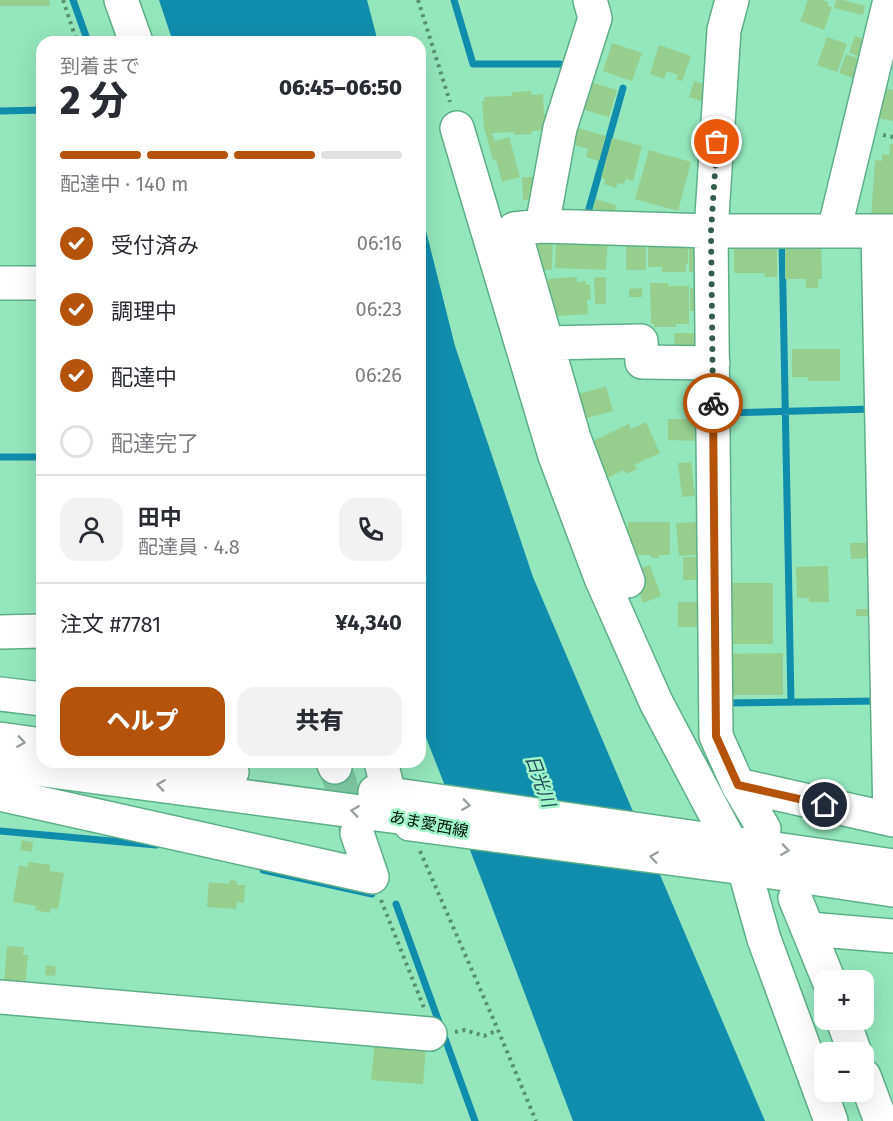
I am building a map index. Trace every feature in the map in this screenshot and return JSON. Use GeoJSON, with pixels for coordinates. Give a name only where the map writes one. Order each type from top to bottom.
{"type":"FeatureCollection","features":[{"type":"Feature","properties":{"kind":"street"},"geometry":{"type":"LineString","coordinates":[[121,0],[134,36]]}},
{"type":"Feature","properties":{"kind":"street"},"geometry":{"type":"LineString","coordinates":[[732,0],[724,30],[711,231],[716,736],[738,785],[764,829]]}},
{"type":"Feature","properties":{"kind":"street"},"geometry":{"type":"LineString","coordinates":[[834,231],[890,0]]}},
{"type":"Feature","properties":{"kind":"street"},"geometry":{"type":"LineString","coordinates":[[542,226],[560,128],[595,6]]}},
{"type":"Feature","properties":{"kind":"street"},"geometry":{"type":"LineString","coordinates":[[457,128],[555,456],[597,567],[723,854],[764,939],[831,1121]]}},
{"type":"Feature","properties":{"kind":"street"},"geometry":{"type":"LineString","coordinates":[[628,581],[574,438],[514,229],[542,226],[711,231],[885,231],[891,819],[738,785]]}},
{"type":"Feature","properties":{"kind":"street"},"geometry":{"type":"LineString","coordinates":[[0,283],[36,283]]}},
{"type":"Feature","properties":{"kind":"street"},"geometry":{"type":"LineString","coordinates":[[546,343],[641,342],[642,362],[712,363]]}},
{"type":"Feature","properties":{"kind":"street"},"geometry":{"type":"LineString","coordinates":[[0,632],[36,631]]}},
{"type":"Feature","properties":{"kind":"street"},"geometry":{"type":"LineString","coordinates":[[0,694],[36,698]]}},
{"type":"Feature","properties":{"kind":"street"},"geometry":{"type":"LineString","coordinates":[[0,739],[36,744]]}},
{"type":"Feature","properties":{"kind":"street","name":"あま愛西線"},"geometry":{"type":"LineString","coordinates":[[0,764],[36,768]]}},
{"type":"Feature","properties":{"kind":"street","name":"あま愛西線"},"geometry":{"type":"LineString","coordinates":[[37,768],[403,808],[723,854],[893,890]]}},
{"type":"Feature","properties":{"kind":"street","name":"あま愛西線"},"geometry":{"type":"LineString","coordinates":[[194,768],[403,808]]}},
{"type":"Feature","properties":{"kind":"street"},"geometry":{"type":"LineString","coordinates":[[384,768],[403,808]]}},
{"type":"Feature","properties":{"kind":"street"},"geometry":{"type":"LineString","coordinates":[[0,794],[372,877]]}},
{"type":"Feature","properties":{"kind":"street"},"geometry":{"type":"LineString","coordinates":[[357,833],[372,877]]}},
{"type":"Feature","properties":{"kind":"street","name":"あま愛西線"},"geometry":{"type":"LineString","coordinates":[[723,854],[893,866]]}},
{"type":"Feature","properties":{"kind":"street"},"geometry":{"type":"LineString","coordinates":[[795,898],[825,970]]}},
{"type":"Feature","properties":{"kind":"street"},"geometry":{"type":"LineString","coordinates":[[809,930],[893,936]]}},
{"type":"Feature","properties":{"kind":"street"},"geometry":{"type":"LineString","coordinates":[[0,997],[439,1033]]}},
{"type":"Feature","properties":{"kind":"street"},"geometry":{"type":"LineString","coordinates":[[873,1102],[880,1121]]}},
{"type":"Feature","properties":{"kind":"path"},"geometry":{"type":"LineString","coordinates":[[63,0],[75,36]]}},
{"type":"Feature","properties":{"kind":"path"},"geometry":{"type":"LineString","coordinates":[[403,808],[536,1121]]}},
{"type":"Feature","properties":{"kind":"path"},"geometry":{"type":"LineString","coordinates":[[372,877],[431,1024],[439,1033],[465,1030],[484,1036],[498,1030]]}},
{"type":"Feature","properties":{"kind":"water"},"geometry":{"type":"Polygon","coordinates":[[[159,0],[367,0],[376,36],[171,36],[159,0]]]}},
{"type":"Feature","properties":{"kind":"water","name":"日光川"},"geometry":{"type":"Polygon","coordinates":[[[426,231],[455,346],[533,577],[765,1121],[573,1121],[426,737],[426,231]]]}},
{"type":"Feature","properties":{"kind":"building"},"geometry":{"type":"Polygon","coordinates":[[[0,0],[49,0],[50,6],[0,6],[0,0]]]}},
{"type":"Feature","properties":{"kind":"building"},"geometry":{"type":"Polygon","coordinates":[[[808,0],[822,0],[828,2],[828,6],[832,7],[824,30],[800,21],[808,0]]]}},
{"type":"Feature","properties":{"kind":"building"},"geometry":{"type":"Polygon","coordinates":[[[836,0],[865,6],[863,15],[834,8],[836,0]]]}},
{"type":"Feature","properties":{"kind":"building"},"geometry":{"type":"Polygon","coordinates":[[[855,36],[870,41],[863,58],[849,53],[855,36]]]}},
{"type":"Feature","properties":{"kind":"building"},"geometry":{"type":"Polygon","coordinates":[[[827,37],[847,44],[837,72],[817,65],[827,37]]]}},
{"type":"Feature","properties":{"kind":"building"},"geometry":{"type":"Polygon","coordinates":[[[612,43],[642,53],[632,81],[603,71],[612,43]]]}},
{"type":"Feature","properties":{"kind":"building"},"geometry":{"type":"Polygon","coordinates":[[[659,45],[691,56],[682,81],[676,80],[678,75],[667,71],[664,79],[650,74],[659,45]]]}},
{"type":"Feature","properties":{"kind":"building"},"geometry":{"type":"Polygon","coordinates":[[[846,54],[863,60],[856,79],[839,73],[846,54]]]}},
{"type":"Feature","properties":{"kind":"building"},"geometry":{"type":"Polygon","coordinates":[[[583,80],[617,90],[609,117],[575,107],[583,80]]]}},
{"type":"Feature","properties":{"kind":"building"},"geometry":{"type":"Polygon","coordinates":[[[694,81],[711,87],[706,102],[689,97],[694,81]]]}},
{"type":"Feature","properties":{"kind":"building"},"geometry":{"type":"Polygon","coordinates":[[[884,88],[893,90],[893,121],[878,118],[884,88]]]}},
{"type":"Feature","properties":{"kind":"building"},"geometry":{"type":"Polygon","coordinates":[[[531,91],[531,95],[543,94],[544,114],[555,117],[549,140],[541,138],[543,130],[532,131],[532,134],[492,133],[495,141],[509,137],[520,177],[502,182],[496,160],[493,161],[484,127],[482,101],[484,97],[512,96],[512,92],[531,91]]]}},
{"type":"Feature","properties":{"kind":"building"},"geometry":{"type":"Polygon","coordinates":[[[571,126],[606,136],[599,161],[586,157],[588,149],[567,143],[571,126]]]}},
{"type":"Feature","properties":{"kind":"building"},"geometry":{"type":"Polygon","coordinates":[[[612,138],[642,146],[633,181],[626,179],[624,184],[618,183],[616,188],[604,184],[605,179],[601,178],[612,138]]]}},
{"type":"Feature","properties":{"kind":"building"},"geometry":{"type":"Polygon","coordinates":[[[890,144],[893,144],[893,219],[871,217],[875,160],[882,161],[882,154],[889,155],[890,144]]]}},
{"type":"Feature","properties":{"kind":"building"},"geometry":{"type":"Polygon","coordinates":[[[649,150],[691,162],[678,211],[635,199],[649,150]]]}},
{"type":"Feature","properties":{"kind":"building"},"geometry":{"type":"Polygon","coordinates":[[[522,177],[535,177],[536,199],[523,200],[522,177]]]}},
{"type":"Feature","properties":{"kind":"building"},"geometry":{"type":"Polygon","coordinates":[[[596,199],[616,205],[614,214],[593,208],[596,199]]]}},
{"type":"Feature","properties":{"kind":"building"},"geometry":{"type":"Polygon","coordinates":[[[533,236],[553,237],[552,270],[532,269],[533,236]]]}},
{"type":"Feature","properties":{"kind":"building"},"geometry":{"type":"Polygon","coordinates":[[[556,236],[608,238],[606,270],[555,268],[556,236]]]}},
{"type":"Feature","properties":{"kind":"building"},"geometry":{"type":"Polygon","coordinates":[[[626,240],[646,240],[646,270],[626,270],[626,240]]]}},
{"type":"Feature","properties":{"kind":"building"},"geometry":{"type":"Polygon","coordinates":[[[688,241],[686,272],[662,272],[662,267],[648,267],[648,242],[688,241]]]}},
{"type":"Feature","properties":{"kind":"building"},"geometry":{"type":"Polygon","coordinates":[[[821,241],[822,279],[818,279],[818,288],[806,288],[806,279],[785,279],[785,242],[821,241]]]}},
{"type":"Feature","properties":{"kind":"building"},"geometry":{"type":"Polygon","coordinates":[[[689,244],[700,244],[700,272],[689,272],[689,244]]]}},
{"type":"Feature","properties":{"kind":"building"},"geometry":{"type":"Polygon","coordinates":[[[734,245],[777,245],[777,277],[765,277],[765,273],[734,273],[734,245]]]}},
{"type":"Feature","properties":{"kind":"building"},"geometry":{"type":"Polygon","coordinates":[[[577,277],[577,282],[586,281],[586,285],[590,284],[591,299],[587,300],[588,314],[544,317],[542,284],[548,284],[548,279],[577,277]]]}},
{"type":"Feature","properties":{"kind":"building"},"geometry":{"type":"Polygon","coordinates":[[[606,277],[606,304],[595,304],[594,278],[606,277]]]}},
{"type":"Feature","properties":{"kind":"building"},"geometry":{"type":"Polygon","coordinates":[[[650,283],[689,286],[689,324],[676,324],[676,327],[654,327],[654,324],[651,324],[650,283]]]}},
{"type":"Feature","properties":{"kind":"building"},"geometry":{"type":"Polygon","coordinates":[[[642,288],[642,297],[629,297],[629,289],[642,288]]]}},
{"type":"Feature","properties":{"kind":"building"},"geometry":{"type":"Polygon","coordinates":[[[690,288],[703,288],[703,311],[690,311],[690,288]]]}},
{"type":"Feature","properties":{"kind":"building"},"geometry":{"type":"Polygon","coordinates":[[[674,333],[697,333],[697,353],[675,353],[674,333]]]}},
{"type":"Feature","properties":{"kind":"building"},"geometry":{"type":"Polygon","coordinates":[[[792,349],[840,349],[840,381],[808,381],[808,377],[792,377],[792,349]]]}},
{"type":"Feature","properties":{"kind":"building"},"geometry":{"type":"Polygon","coordinates":[[[606,386],[613,411],[576,421],[569,397],[606,386]]]}},
{"type":"Feature","properties":{"kind":"building"},"geometry":{"type":"Polygon","coordinates":[[[668,419],[700,419],[700,441],[668,440],[668,419]]]}},
{"type":"Feature","properties":{"kind":"building"},"geometry":{"type":"Polygon","coordinates":[[[646,422],[660,453],[634,465],[637,469],[626,474],[624,470],[599,482],[582,446],[629,424],[631,429],[646,422]]]}},
{"type":"Feature","properties":{"kind":"building"},"geometry":{"type":"Polygon","coordinates":[[[691,462],[695,496],[682,497],[678,463],[691,462]]]}},
{"type":"Feature","properties":{"kind":"building"},"geometry":{"type":"Polygon","coordinates":[[[628,522],[670,522],[670,555],[651,558],[651,555],[628,555],[628,522]]]}},
{"type":"Feature","properties":{"kind":"building"},"geometry":{"type":"Polygon","coordinates":[[[697,522],[699,555],[679,556],[676,523],[697,522]]]}},
{"type":"Feature","properties":{"kind":"building"},"geometry":{"type":"Polygon","coordinates":[[[850,543],[870,543],[870,558],[851,559],[850,543]]]}},
{"type":"Feature","properties":{"kind":"building"},"geometry":{"type":"Polygon","coordinates":[[[683,557],[700,557],[700,580],[683,580],[683,557]]]}},
{"type":"Feature","properties":{"kind":"building"},"geometry":{"type":"Polygon","coordinates":[[[650,565],[661,596],[643,603],[631,572],[650,565]]]}},
{"type":"Feature","properties":{"kind":"building"},"geometry":{"type":"Polygon","coordinates":[[[828,566],[829,602],[809,602],[809,598],[797,598],[796,567],[828,566]]]}},
{"type":"Feature","properties":{"kind":"building"},"geometry":{"type":"Polygon","coordinates":[[[727,583],[773,583],[773,644],[727,644],[727,583]]]}},
{"type":"Feature","properties":{"kind":"building"},"geometry":{"type":"Polygon","coordinates":[[[678,602],[703,602],[703,627],[678,627],[678,602]]]}},
{"type":"Feature","properties":{"kind":"building"},"geometry":{"type":"Polygon","coordinates":[[[856,609],[876,609],[876,616],[856,616],[856,609]]]}},
{"type":"Feature","properties":{"kind":"building"},"geometry":{"type":"Polygon","coordinates":[[[783,653],[783,695],[730,695],[730,654],[783,653]]]}},
{"type":"Feature","properties":{"kind":"building"},"geometry":{"type":"Polygon","coordinates":[[[22,840],[33,842],[32,852],[20,850],[22,840]]]}},
{"type":"Feature","properties":{"kind":"building"},"geometry":{"type":"Polygon","coordinates":[[[28,862],[50,865],[49,871],[64,873],[58,909],[51,908],[50,913],[35,910],[36,906],[13,902],[19,865],[28,867],[28,862]]]}},
{"type":"Feature","properties":{"kind":"building"},"geometry":{"type":"Polygon","coordinates":[[[230,880],[237,881],[237,885],[245,885],[244,903],[237,902],[236,909],[207,907],[209,882],[229,884],[230,880]]]}},
{"type":"Feature","properties":{"kind":"building"},"geometry":{"type":"Polygon","coordinates":[[[7,946],[24,947],[23,955],[28,955],[25,985],[4,984],[7,946]]]}},
{"type":"Feature","properties":{"kind":"building"},"geometry":{"type":"Polygon","coordinates":[[[46,965],[56,967],[55,976],[45,975],[46,965]]]}},
{"type":"Feature","properties":{"kind":"building"},"geometry":{"type":"Polygon","coordinates":[[[375,1042],[426,1047],[423,1084],[371,1080],[375,1042]]]}},
{"type":"Feature","properties":{"kind":"waterway"},"geometry":{"type":"LineString","coordinates":[[73,0],[86,36]]}},
{"type":"Feature","properties":{"kind":"waterway"},"geometry":{"type":"LineString","coordinates":[[454,0],[473,64],[560,64]]}},
{"type":"Feature","properties":{"kind":"waterway"},"geometry":{"type":"LineString","coordinates":[[591,216],[587,216],[623,88]]}},
{"type":"Feature","properties":{"kind":"waterway"},"geometry":{"type":"LineString","coordinates":[[0,111],[36,110]]}},
{"type":"Feature","properties":{"kind":"waterway"},"geometry":{"type":"LineString","coordinates":[[782,242],[791,702]]}},
{"type":"Feature","properties":{"kind":"waterway"},"geometry":{"type":"LineString","coordinates":[[722,413],[872,409]]}},
{"type":"Feature","properties":{"kind":"waterway"},"geometry":{"type":"LineString","coordinates":[[0,457],[36,457]]}},
{"type":"Feature","properties":{"kind":"waterway"},"geometry":{"type":"LineString","coordinates":[[726,703],[879,701]]}},
{"type":"Feature","properties":{"kind":"waterway"},"geometry":{"type":"LineString","coordinates":[[0,831],[156,845]]}},
{"type":"Feature","properties":{"kind":"waterway"},"geometry":{"type":"LineString","coordinates":[[263,870],[372,894]]}},
{"type":"Feature","properties":{"kind":"waterway"},"geometry":{"type":"LineString","coordinates":[[396,904],[475,1121]]}},
{"type":"Feature","properties":{"kind":"tunnel"},"geometry":{"type":"LineString","coordinates":[[335,768],[357,833]]}},
{"type":"Feature","properties":{"kind":"way so far"},"geometry":{"type":"LineString","coordinates":[[713,403],[711,231],[717,142]]}},
{"type":"Feature","properties":{"kind":"route"},"geometry":{"type":"LineString","coordinates":[[713,403],[716,736],[738,785],[825,805]]}}]}
